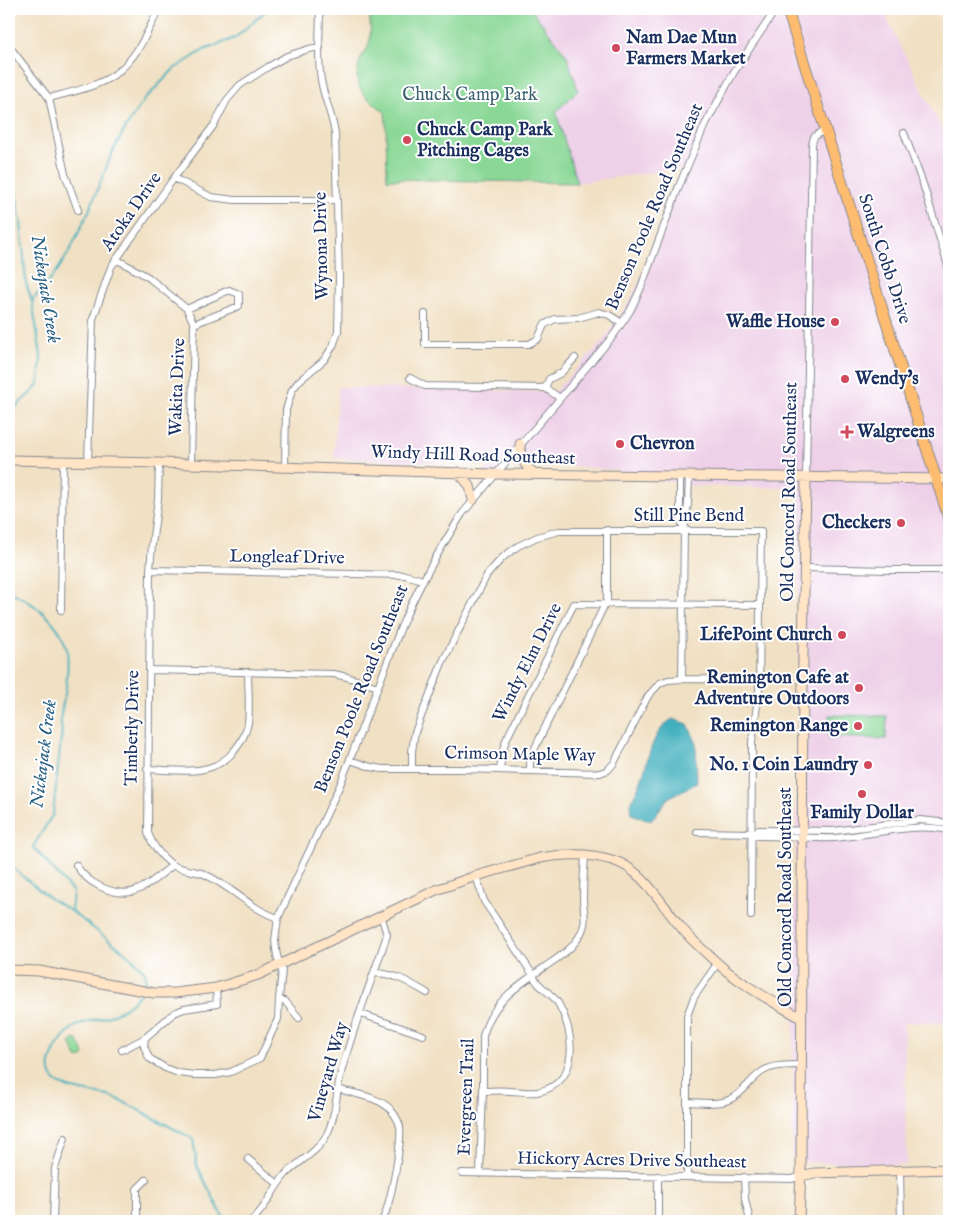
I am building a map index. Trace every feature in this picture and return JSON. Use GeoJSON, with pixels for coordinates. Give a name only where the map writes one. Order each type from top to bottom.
{"type":"FeatureCollection","features":[{"type":"Feature","properties":{"kind":"main road","name":"South Cobb Drive"},"geometry":{"type":"LineString","coordinates":[[787,9],[949,519]]}},
{"type":"Feature","properties":{"kind":"street"},"geometry":{"type":"LineString","coordinates":[[49,98],[85,88],[110,77],[120,70],[145,39],[159,9]]}},
{"type":"Feature","properties":{"kind":"street","name":"Wynona Drive"},"geometry":{"type":"LineString","coordinates":[[285,466],[286,410],[292,390],[299,381],[324,360],[333,346],[338,332],[339,278],[335,133],[320,78],[320,9]]}},
{"type":"Feature","properties":{"kind":"street","name":"Benson Poole Road Southeast"},"geometry":{"type":"LineString","coordinates":[[146,1038],[144,1046],[149,1058],[178,1073],[215,1075],[231,1072],[260,1058],[278,1019],[278,999],[282,970],[277,956],[275,941],[278,918],[340,785],[401,626],[423,580],[446,540],[473,500],[614,336],[640,290],[679,186],[704,127],[729,80],[776,9]]}},
{"type":"Feature","properties":{"kind":"street"},"geometry":{"type":"LineString","coordinates":[[9,46],[49,98],[66,174],[78,210]]}},
{"type":"Feature","properties":{"kind":"street","name":"Atoka Drive"},"geometry":{"type":"LineString","coordinates":[[88,462],[93,319],[103,286],[116,259],[214,126],[228,100],[240,85],[287,56],[320,47]]}},
{"type":"Feature","properties":{"kind":"street","name":"Old Concord Road Southeast"},"geometry":{"type":"LineString","coordinates":[[799,1221],[801,1176],[804,568],[812,144],[814,137],[825,129]]}},
{"type":"Feature","properties":{"kind":"street"},"geometry":{"type":"LineString","coordinates":[[904,134],[924,187],[949,269]]}},
{"type":"Feature","properties":{"kind":"street"},"geometry":{"type":"LineString","coordinates":[[174,178],[211,197],[235,200],[336,200]]}},
{"type":"Feature","properties":{"kind":"street","name":"Wakita Drive"},"geometry":{"type":"LineString","coordinates":[[116,259],[148,278],[187,309],[194,324],[190,464]]}},
{"type":"Feature","properties":{"kind":"street"},"geometry":{"type":"LineString","coordinates":[[187,309],[228,290],[239,294],[239,306],[194,324]]}},
{"type":"Feature","properties":{"kind":"street"},"geometry":{"type":"LineString","coordinates":[[425,314],[425,344],[532,344],[539,337],[542,328],[552,320],[578,318],[597,312],[609,315],[622,323]]}},
{"type":"Feature","properties":{"kind":"street"},"geometry":{"type":"LineString","coordinates":[[545,388],[549,379],[561,373],[575,358]]}},
{"type":"Feature","properties":{"kind":"street"},"geometry":{"type":"LineString","coordinates":[[410,378],[425,386],[545,388],[560,398]]}},
{"type":"Feature","properties":{"kind":"street"},"geometry":{"type":"LineString","coordinates":[[520,444],[522,462],[535,474]]}},
{"type":"Feature","properties":{"kind":"street","name":"Windy Hill Road Southeast"},"geometry":{"type":"LineString","coordinates":[[9,460],[285,466],[495,474],[937,479],[949,477]]}},
{"type":"Feature","properties":{"kind":"street"},"geometry":{"type":"LineString","coordinates":[[61,610],[63,462]]}},
{"type":"Feature","properties":{"kind":"street","name":"Timberly Drive"},"geometry":{"type":"LineString","coordinates":[[160,463],[150,570],[148,833],[153,844],[173,865]]}},
{"type":"Feature","properties":{"kind":"street"},"geometry":{"type":"LineString","coordinates":[[458,472],[470,486],[473,500]]}},
{"type":"Feature","properties":{"kind":"street"},"geometry":{"type":"LineString","coordinates":[[682,679],[684,530],[680,516],[684,476]]}},
{"type":"Feature","properties":{"kind":"street"},"geometry":{"type":"LineString","coordinates":[[530,771],[531,756],[606,604],[607,530]]}},
{"type":"Feature","properties":{"kind":"street","name":"Still Pine Bend"},"geometry":{"type":"LineString","coordinates":[[412,769],[415,732],[442,663],[479,589],[491,570],[510,551],[537,537],[558,531],[761,531],[759,680],[752,742],[751,916]]}},
{"type":"Feature","properties":{"kind":"street"},"geometry":{"type":"LineString","coordinates":[[804,568],[949,570]]}},
{"type":"Feature","properties":{"kind":"street","name":"Longleaf Drive"},"geometry":{"type":"LineString","coordinates":[[150,570],[405,575],[423,580]]}},
{"type":"Feature","properties":{"kind":"street","name":"Windy Elm Drive"},"geometry":{"type":"LineString","coordinates":[[500,770],[506,740],[574,604],[760,605]]}},
{"type":"Feature","properties":{"kind":"street"},"geometry":{"type":"LineString","coordinates":[[148,670],[334,674],[347,676],[378,687]]}},
{"type":"Feature","properties":{"kind":"street"},"geometry":{"type":"LineString","coordinates":[[147,769],[200,770],[217,766],[225,761],[242,740],[248,723],[248,672]]}},
{"type":"Feature","properties":{"kind":"street","name":"Crimson Maple Way"},"geometry":{"type":"LineString","coordinates":[[350,760],[377,769],[500,770],[595,774],[608,770],[617,759],[654,688],[664,681],[682,679],[759,680]]}},
{"type":"Feature","properties":{"kind":"street"},"geometry":{"type":"LineString","coordinates":[[803,834],[920,820],[949,823]]}},
{"type":"Feature","properties":{"kind":"street"},"geometry":{"type":"LineString","coordinates":[[698,832],[752,833],[758,836],[776,833],[842,837],[915,827],[949,830]]}},
{"type":"Feature","properties":{"kind":"street"},"geometry":{"type":"LineString","coordinates":[[9,970],[40,971],[122,988],[154,992],[175,993],[216,988],[246,979],[280,964],[436,890],[476,876],[554,856],[585,856],[612,860],[636,874],[686,933],[717,964],[801,1018]]}},
{"type":"Feature","properties":{"kind":"street","name":"Evergreen Trail"},"geometry":{"type":"LineString","coordinates":[[480,1174],[483,1036],[488,1019],[504,998],[533,975],[570,950],[579,938],[585,923],[583,900],[585,856]]}},
{"type":"Feature","properties":{"kind":"street"},"geometry":{"type":"LineString","coordinates":[[76,865],[84,877],[91,882],[113,892],[126,894],[141,890],[173,865],[217,880],[255,907],[278,918]]}},
{"type":"Feature","properties":{"kind":"street"},"geometry":{"type":"LineString","coordinates":[[476,876],[484,901],[533,975],[535,982],[552,995],[557,1002],[565,1018],[571,1044],[567,1070],[554,1085],[538,1092],[483,1091]]}},
{"type":"Feature","properties":{"kind":"street","name":"Vineyard Way"},"geometry":{"type":"LineString","coordinates":[[251,1221],[260,1213],[286,1174],[320,1144],[327,1135],[342,1072],[387,935],[380,915]]}},
{"type":"Feature","properties":{"kind":"street"},"geometry":{"type":"LineString","coordinates":[[687,1176],[687,1016],[694,997],[717,964]]}},
{"type":"Feature","properties":{"kind":"street"},"geometry":{"type":"LineString","coordinates":[[375,973],[390,974],[405,980],[427,993]]}},
{"type":"Feature","properties":{"kind":"street"},"geometry":{"type":"LineString","coordinates":[[122,1050],[146,1038],[174,1013],[184,1009],[217,1004],[216,988]]}},
{"type":"Feature","properties":{"kind":"street"},"geometry":{"type":"LineString","coordinates":[[278,999],[284,1000],[299,1018]]}},
{"type":"Feature","properties":{"kind":"street"},"geometry":{"type":"LineString","coordinates":[[361,1014],[423,1035]]}},
{"type":"Feature","properties":{"kind":"street"},"geometry":{"type":"LineString","coordinates":[[687,1102],[719,1103],[727,1101],[745,1088],[763,1071],[777,1066],[801,1065]]}},
{"type":"Feature","properties":{"kind":"street"},"geometry":{"type":"LineString","coordinates":[[338,1089],[379,1102],[391,1109],[397,1118],[400,1127],[399,1142],[390,1202],[382,1221]]}},
{"type":"Feature","properties":{"kind":"street"},"geometry":{"type":"LineString","coordinates":[[53,1221],[55,1168],[65,1138]]}},
{"type":"Feature","properties":{"kind":"street"},"geometry":{"type":"LineString","coordinates":[[248,1159],[278,1184]]}},
{"type":"Feature","properties":{"kind":"street"},"geometry":{"type":"LineString","coordinates":[[801,1176],[814,1173],[949,1169]]}},
{"type":"Feature","properties":{"kind":"street"},"geometry":{"type":"LineString","coordinates":[[900,1170],[901,1221]]}},
{"type":"Feature","properties":{"kind":"street","name":"Hickory Acres Drive Southeast"},"geometry":{"type":"LineString","coordinates":[[462,1173],[792,1179],[801,1176]]}},
{"type":"Feature","properties":{"kind":"street"},"geometry":{"type":"LineString","coordinates":[[658,1176],[658,1221]]}},
{"type":"Feature","properties":{"kind":"street"},"geometry":{"type":"LineString","coordinates":[[744,1177],[744,1199],[750,1221]]}},
{"type":"Feature","properties":{"kind":"street"},"geometry":{"type":"LineString","coordinates":[[137,1221],[137,1189],[146,1180]]}},
{"type":"Feature","properties":{"kind":"shaded area"},"geometry":{"type":"Polygon","coordinates":[[[531,9],[882,9],[949,144],[949,1023],[904,1022],[907,1165],[792,1162],[800,488],[694,486],[614,470],[532,462],[512,463],[478,482],[491,464],[334,458],[338,387],[554,392],[604,340],[628,303],[653,256],[681,168],[577,183],[556,112],[578,90],[567,56],[531,9]]]}},
{"type":"Feature","properties":{"kind":"green space","name":"Chuck Camp Park"},"geometry":{"type":"Polygon","coordinates":[[[370,9],[531,9],[567,56],[578,90],[556,112],[577,183],[387,179],[385,112],[366,96],[357,79],[361,59],[370,40],[370,9]]]}},
{"type":"Feature","properties":{"kind":"green space","name":"Remington Range"},"geometry":{"type":"Polygon","coordinates":[[[829,715],[887,716],[886,739],[828,737],[829,715]]]}},
{"type":"Feature","properties":{"kind":"green space"},"geometry":{"type":"Polygon","coordinates":[[[75,1039],[78,1040],[84,1054],[80,1059],[77,1058],[70,1043],[75,1039]]]}},
{"type":"Feature","properties":{"kind":"water"},"geometry":{"type":"Polygon","coordinates":[[[673,719],[688,724],[696,742],[697,783],[668,798],[651,821],[631,814],[630,810],[655,738],[660,730],[673,719]]]}},
{"type":"Feature","properties":{"kind":"waterway"},"geometry":{"type":"LineString","coordinates":[[32,301],[57,271],[69,252],[89,211],[112,153],[144,100],[174,69],[204,50],[235,38],[268,9]]}},
{"type":"Feature","properties":{"kind":"waterway","name":"Nickajack Creek"},"geometry":{"type":"LineString","coordinates":[[9,159],[21,222],[26,283],[32,301],[41,355],[39,383],[9,413]]}},
{"type":"Feature","properties":{"kind":"waterway","name":"Nickajack Creek"},"geometry":{"type":"LineString","coordinates":[[9,591],[35,606],[51,620],[62,637],[67,650],[68,667],[61,715],[62,730],[53,814],[33,847],[73,892],[71,911]]}},
{"type":"Feature","properties":{"kind":"waterway","name":"Nickajack Creek"},"geometry":{"type":"LineString","coordinates":[[9,865],[52,900],[71,911],[131,957],[145,972],[146,979],[143,988]]}},
{"type":"Feature","properties":{"kind":"waterway","name":"Nickajack Creek"},"geometry":{"type":"LineString","coordinates":[[140,994],[118,1012],[71,1029],[53,1054],[50,1072],[56,1082],[62,1085],[121,1100],[193,1139],[197,1166],[225,1221]]}},
{"type":"Feature","properties":{"kind":"place","name":"Nam Dae Mun Farmers Market"},"geometry":{"type":"Point","coordinates":[616,48]}},
{"type":"Feature","properties":{"kind":"place","name":"Chuck Camp Park Pitching Cages"},"geometry":{"type":"Point","coordinates":[407,140]}},
{"type":"Feature","properties":{"kind":"place","name":"Waffle House"},"geometry":{"type":"Point","coordinates":[835,322]}},
{"type":"Feature","properties":{"kind":"place","name":"Wendy's"},"geometry":{"type":"Point","coordinates":[845,379]}},
{"type":"Feature","properties":{"kind":"place","name":"Walgreens"},"geometry":{"type":"Point","coordinates":[847,432]}},
{"type":"Feature","properties":{"kind":"place","name":"Chevron"},"geometry":{"type":"Point","coordinates":[620,444]}},
{"type":"Feature","properties":{"kind":"place","name":"Checkers"},"geometry":{"type":"Point","coordinates":[901,523]}},
{"type":"Feature","properties":{"kind":"place","name":"LifePoint Church"},"geometry":{"type":"Point","coordinates":[842,635]}},
{"type":"Feature","properties":{"kind":"place","name":"Remington Cafe at Adventure Outdoors"},"geometry":{"type":"Point","coordinates":[859,688]}},
{"type":"Feature","properties":{"kind":"place","name":"Remington Range"},"geometry":{"type":"Point","coordinates":[858,726]}},
{"type":"Feature","properties":{"kind":"place","name":"No. 1 Coin Laundry"},"geometry":{"type":"Point","coordinates":[868,765]}},
{"type":"Feature","properties":{"kind":"place","name":"Family Dollar"},"geometry":{"type":"Point","coordinates":[862,794]}}]}
